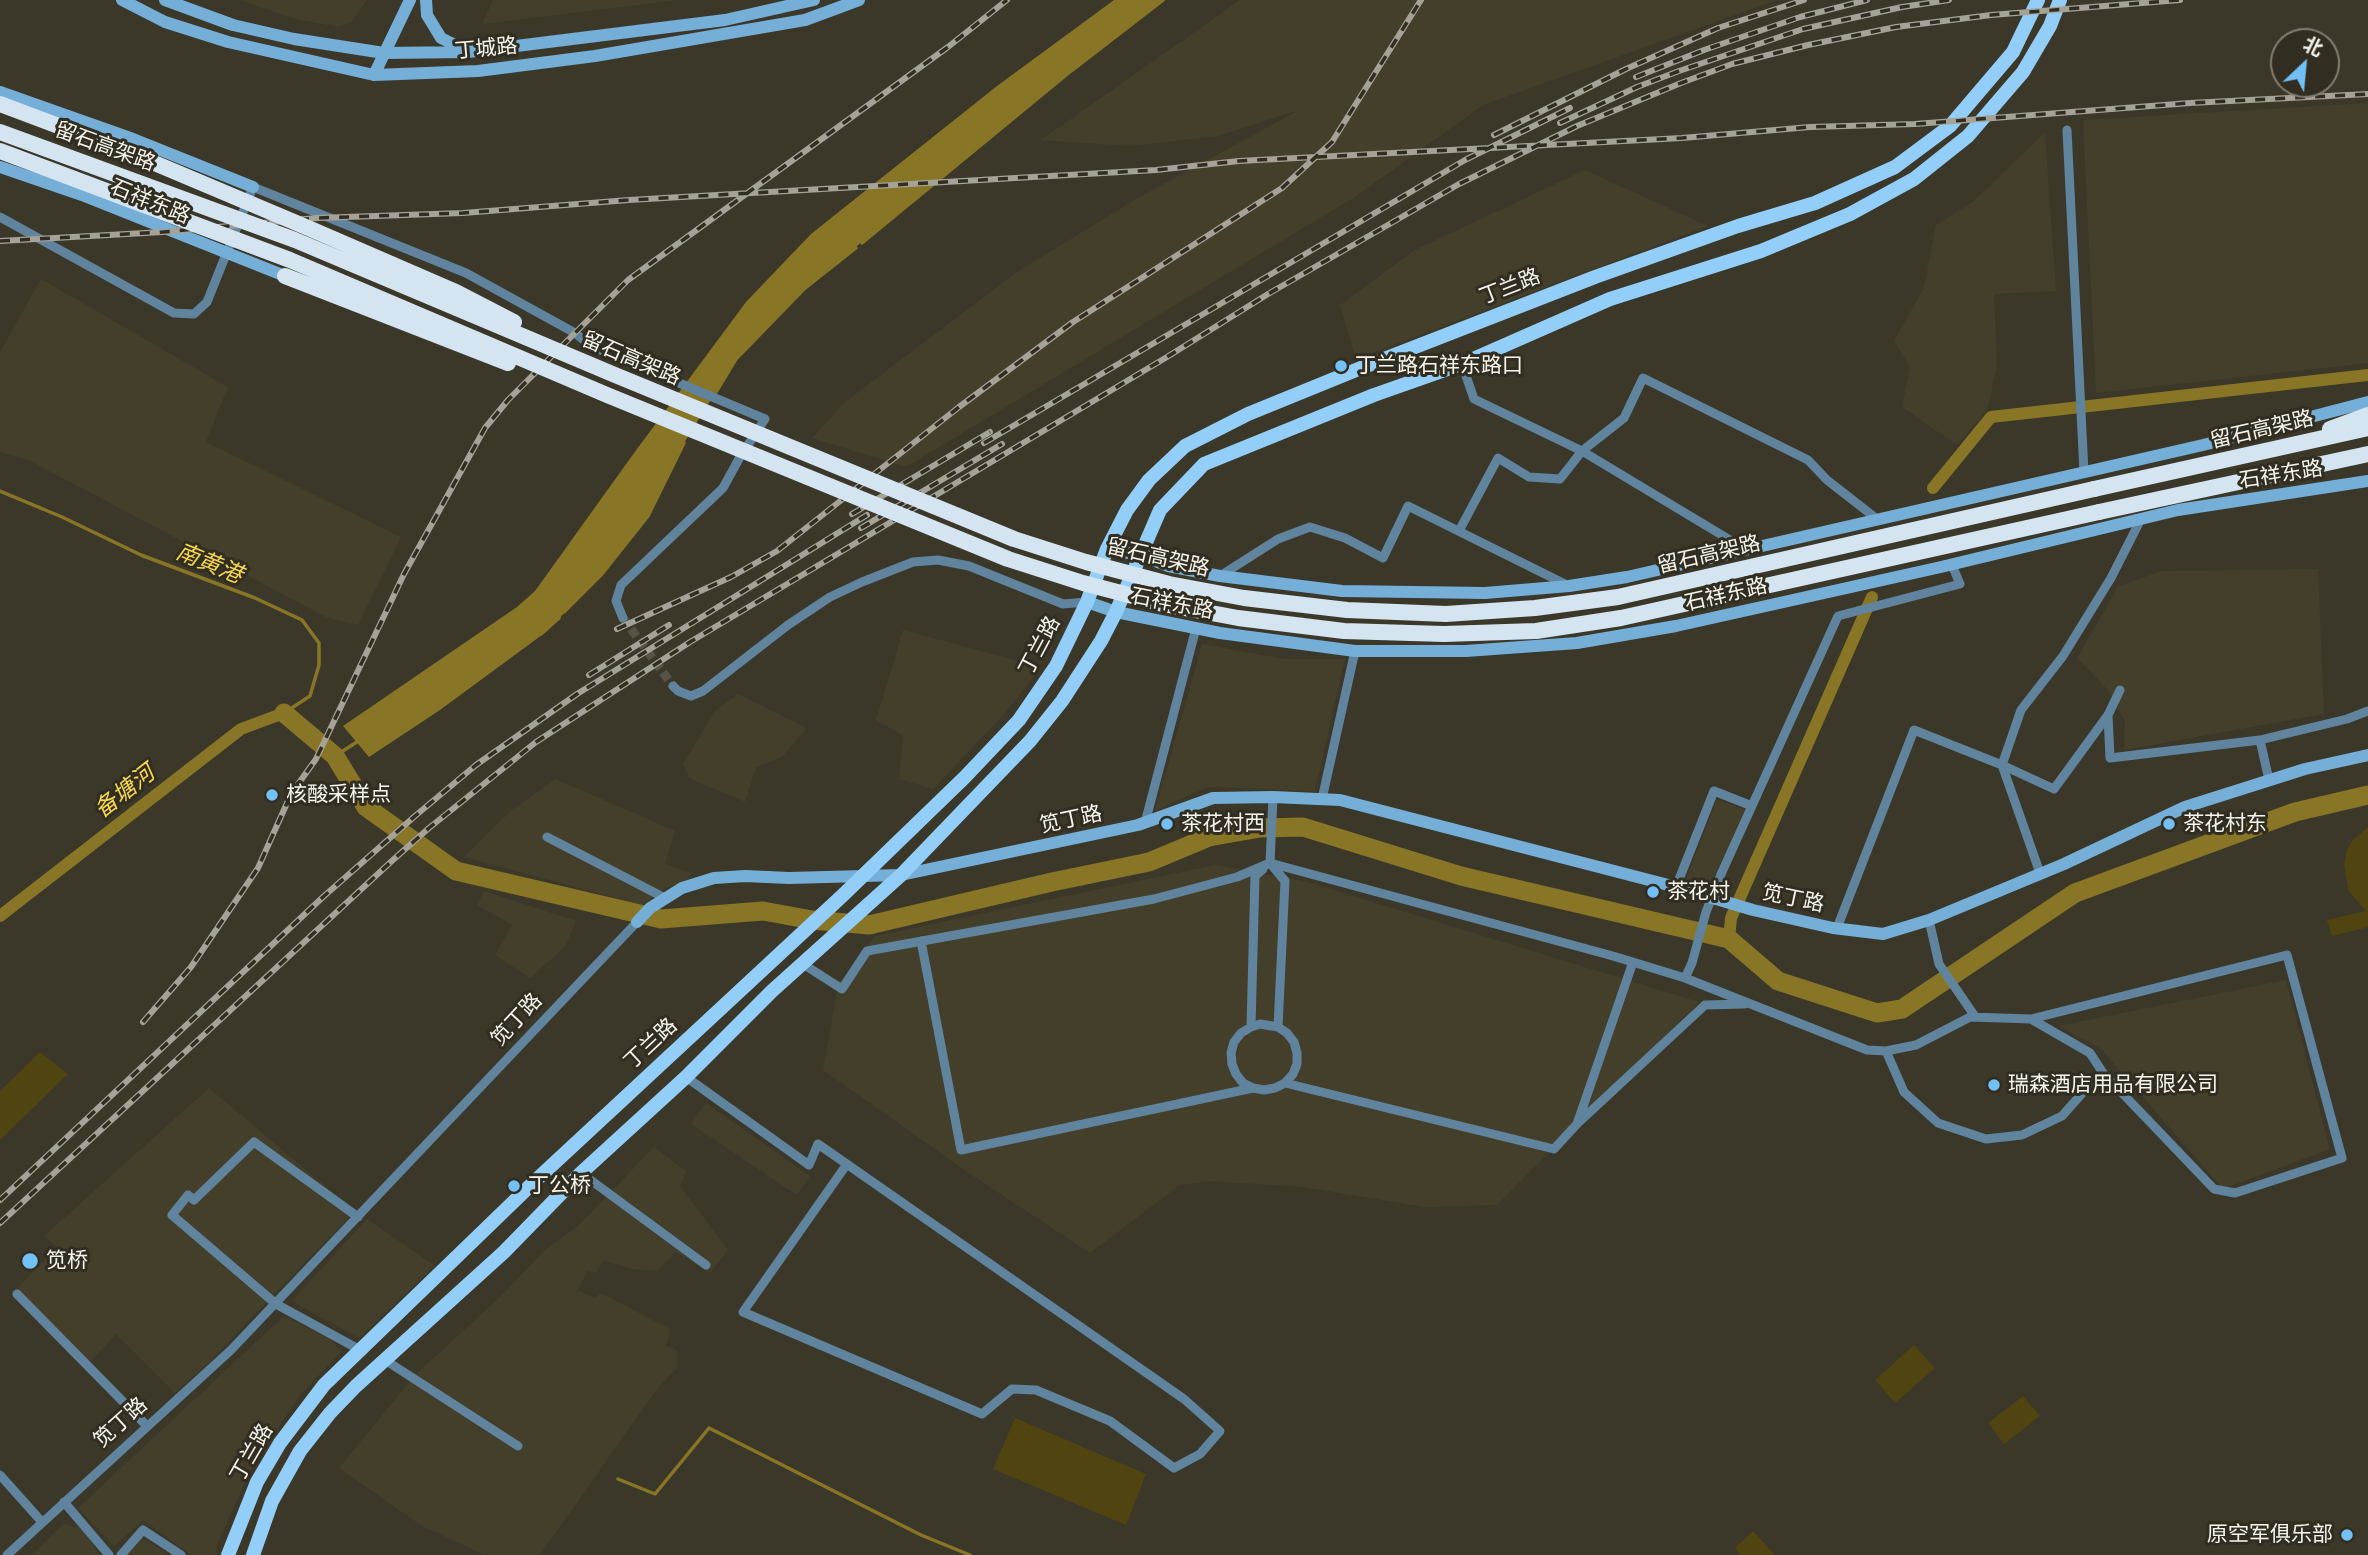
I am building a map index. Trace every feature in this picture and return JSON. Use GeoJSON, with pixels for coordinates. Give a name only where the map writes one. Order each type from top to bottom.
{"type":"FeatureCollection","features":[{"type":"Feature","properties":{"kind":"highway"},"geometry":{"type":"LineString","coordinates":[[0,104],[133,154],[456,292],[615,375]]}},
{"type":"Feature","properties":{"kind":"highway","name":"留石高架路"},"geometry":{"type":"LineString","coordinates":[[0,132],[295,240],[1014,539],[1169,584],[1244,598],[1347,610],[1446,614],[1535,608],[1618,597],[2368,428]]}},
{"type":"Feature","properties":{"kind":"highway","name":"留石高架路"},"geometry":{"type":"LineString","coordinates":[[0,151],[290,260],[607,395],[1009,559],[1083,583],[1163,604],[1238,618],[1344,631],[1444,634],[1536,631],[1621,618],[2368,454]]}},
{"type":"Feature","properties":{"kind":"highway"},"geometry":{"type":"LineString","coordinates":[[285,276],[495,359],[607,395]]}},
{"type":"Feature","properties":{"kind":"highway"},"geometry":{"type":"LineString","coordinates":[[2292,444],[2368,415]]}},
{"type":"Feature","properties":{"kind":"highway"},"geometry":{"type":"LineString","coordinates":[[2308,468],[2368,462]]}},
{"type":"Feature","properties":{"kind":"main road","name":"丁城路"},"geometry":{"type":"LineString","coordinates":[[122,0],[165,22],[228,42],[374,75],[478,71],[608,54],[805,20],[859,0]]}},
{"type":"Feature","properties":{"kind":"main road","name":"丁城路"},"geometry":{"type":"LineString","coordinates":[[165,0],[233,25],[294,39],[384,53],[468,52],[725,20],[814,0]]}},
{"type":"Feature","properties":{"kind":"main road"},"geometry":{"type":"LineString","coordinates":[[374,75],[410,0]]}},
{"type":"Feature","properties":{"kind":"main road"},"geometry":{"type":"LineString","coordinates":[[426,0],[427,15],[441,38],[468,52]]}},
{"type":"Feature","properties":{"kind":"main road","name":"丁兰路"},"geometry":{"type":"LineString","coordinates":[[228,1555],[257,1482],[280,1443],[324,1385],[528,1188],[842,896],[965,777],[1019,720],[1056,666],[1126,510],[1149,480],[1185,446],[1248,414],[1595,277],[1738,226],[1815,203],[1895,167],[1950,126],[2013,52],[2038,0]]}},
{"type":"Feature","properties":{"kind":"main road","name":"丁兰路"},"geometry":{"type":"LineString","coordinates":[[253,1555],[272,1501],[300,1451],[330,1413],[504,1252],[581,1173],[686,1077],[772,991],[901,875],[1030,741],[1062,701],[1101,641],[1160,510],[1204,464],[1374,395],[1462,364],[1610,299],[1761,251],[1850,215],[1914,178],[1968,136],[2023,72],[2050,26],[2060,0]]}},
{"type":"Feature","properties":{"kind":"main road"},"geometry":{"type":"LineString","coordinates":[[0,92],[133,139],[253,187]]}},
{"type":"Feature","properties":{"kind":"main road","name":"石祥东路"},"geometry":{"type":"LineString","coordinates":[[0,167],[82,195],[285,276]]}},
{"type":"Feature","properties":{"kind":"main road","name":"石祥东路"},"geometry":{"type":"LineString","coordinates":[[1107,549],[1139,555],[1168,566],[1220,576],[1329,589],[1402,593],[1485,593],[1569,586],[1627,576],[2203,445],[2368,402]]}},
{"type":"Feature","properties":{"kind":"main road","name":"石祥东路"},"geometry":{"type":"LineString","coordinates":[[1087,602],[1116,612],[1196,628],[1355,651],[1466,651],[1577,643],[1676,626],[1952,565],[2178,510],[2368,481]]}},
{"type":"Feature","properties":{"kind":"main road","name":"笕丁路"},"geometry":{"type":"LineString","coordinates":[[637,922],[650,908],[682,888],[714,878],[901,875],[1145,823],[1213,798],[1272,804],[1322,799],[1339,800],[1676,887],[1753,911],[1837,928],[1883,934],[1929,920],[2185,807],[2305,769],[2368,755]]}},
{"type":"Feature","properties":{"kind":"street"},"geometry":{"type":"LineString","coordinates":[[2067,130],[2084,472]]}},
{"type":"Feature","properties":{"kind":"street"},"geometry":{"type":"LineString","coordinates":[[0,217],[174,313],[194,314],[207,302],[253,187],[466,273],[575,332],[591,346],[765,419],[723,488],[621,585],[616,601],[623,618]]}},
{"type":"Feature","properties":{"kind":"street"},"geometry":{"type":"LineString","coordinates":[[1462,364],[1474,399],[1582,451],[1745,549]]}},
{"type":"Feature","properties":{"kind":"street"},"geometry":{"type":"LineString","coordinates":[[1459,531],[1498,458],[1530,477],[1560,479],[1582,451],[1624,418],[1643,378],[1808,460],[1827,480],[1877,519]]}},
{"type":"Feature","properties":{"kind":"street"},"geometry":{"type":"LineString","coordinates":[[1220,576],[1278,539],[1310,527],[1345,538],[1383,558],[1408,506],[1569,586]]}},
{"type":"Feature","properties":{"kind":"street"},"geometry":{"type":"LineString","coordinates":[[2040,873],[2002,765],[2021,710],[2063,656],[2111,578],[2141,519]]}},
{"type":"Feature","properties":{"kind":"street"},"geometry":{"type":"LineString","coordinates":[[673,686],[691,696],[704,691],[788,625],[830,597],[913,562],[938,560],[969,566],[1063,604],[1087,602]]}},
{"type":"Feature","properties":{"kind":"street"},"geometry":{"type":"LineString","coordinates":[[1685,978],[1692,963],[1706,912],[1838,616],[1960,584],[1952,565]]}},
{"type":"Feature","properties":{"kind":"street"},"geometry":{"type":"LineString","coordinates":[[1145,823],[1196,628]]}},
{"type":"Feature","properties":{"kind":"street"},"geometry":{"type":"LineString","coordinates":[[1322,799],[1355,651]]}},
{"type":"Feature","properties":{"kind":"street"},"geometry":{"type":"LineString","coordinates":[[1837,928],[1914,730],[2054,789],[2108,715],[2120,690]]}},
{"type":"Feature","properties":{"kind":"street"},"geometry":{"type":"LineString","coordinates":[[2108,715],[2110,758],[2260,740],[2347,719],[2368,711]]}},
{"type":"Feature","properties":{"kind":"street"},"geometry":{"type":"LineString","coordinates":[[2260,740],[2269,780]]}},
{"type":"Feature","properties":{"kind":"street"},"geometry":{"type":"LineString","coordinates":[[1676,887],[1714,791],[1752,806]]}},
{"type":"Feature","properties":{"kind":"street"},"geometry":{"type":"LineString","coordinates":[[1272,804],[1270,863],[1285,881],[1278,1027]]}},
{"type":"Feature","properties":{"kind":"street"},"geometry":{"type":"LineString","coordinates":[[547,836],[665,898]]}},
{"type":"Feature","properties":{"kind":"street"},"geometry":{"type":"LineString","coordinates":[[1251,1027],[1255,876],[1270,863]]}},
{"type":"Feature","properties":{"kind":"street"},"geometry":{"type":"LineString","coordinates":[[803,964],[842,989],[867,951],[1154,899],[1237,877],[1270,863],[1633,962],[1685,978],[1867,1050],[1886,1051],[1916,1045],[1974,1015],[1939,964],[1929,920]]}},
{"type":"Feature","properties":{"kind":"street","name":"笕丁路"},"geometry":{"type":"LineString","coordinates":[[7,1555],[231,1350],[637,922]]}},
{"type":"Feature","properties":{"kind":"street"},"geometry":{"type":"LineString","coordinates":[[921,941],[961,1150],[1253,1088]]}},
{"type":"Feature","properties":{"kind":"street"},"geometry":{"type":"LineString","coordinates":[[1970,1017],[2031,1019],[2287,955],[2342,1158],[2235,1193],[2214,1189],[2103,1073],[2090,1053],[2031,1019]]}},
{"type":"Feature","properties":{"kind":"street"},"geometry":{"type":"LineString","coordinates":[[1577,1124],[1633,962]]}},
{"type":"Feature","properties":{"kind":"street"},"geometry":{"type":"LineString","coordinates":[[1285,1083],[1555,1149],[1577,1124],[1705,1006],[1750,1004]]}},
{"type":"Feature","properties":{"kind":"street"},"geometry":{"type":"LineString","coordinates":[[1269,1024],[1278,1027],[1294,1042],[1297,1064],[1293,1074],[1285,1083],[1275,1088],[1264,1090],[1243,1083],[1232,1064],[1234,1042],[1241,1033],[1251,1027],[1269,1024]]}},
{"type":"Feature","properties":{"kind":"street"},"geometry":{"type":"LineString","coordinates":[[1886,1051],[1904,1092],[1938,1123],[1986,1139],[2022,1135],[2062,1116],[2103,1073]]}},
{"type":"Feature","properties":{"kind":"street"},"geometry":{"type":"LineString","coordinates":[[686,1077],[809,1165],[818,1144],[847,1164],[1184,1399],[1220,1431],[1200,1454],[1174,1468],[1110,1421],[1036,1390],[1012,1388],[982,1414],[743,1312],[847,1164]]}},
{"type":"Feature","properties":{"kind":"street"},"geometry":{"type":"LineString","coordinates":[[358,1217],[254,1142],[194,1200],[188,1195],[172,1215],[276,1304],[362,1351]]}},
{"type":"Feature","properties":{"kind":"street"},"geometry":{"type":"LineString","coordinates":[[581,1173],[706,1265]]}},
{"type":"Feature","properties":{"kind":"street"},"geometry":{"type":"LineString","coordinates":[[17,1294],[147,1426]]}},
{"type":"Feature","properties":{"kind":"street"},"geometry":{"type":"LineString","coordinates":[[385,1360],[517,1446]]}},
{"type":"Feature","properties":{"kind":"street"},"geometry":{"type":"LineString","coordinates":[[0,1475],[42,1522]]}},
{"type":"Feature","properties":{"kind":"street"},"geometry":{"type":"LineString","coordinates":[[64,1502],[108,1555]]}},
{"type":"Feature","properties":{"kind":"street"},"geometry":{"type":"LineString","coordinates":[[121,1555],[143,1530],[181,1555]]}},
{"type":"Feature","properties":{"kind":"shaded area"},"geometry":{"type":"Polygon","coordinates":[[[239,0],[367,0],[352,22],[339,27],[295,19],[239,0]]]}},
{"type":"Feature","properties":{"kind":"shaded area"},"geometry":{"type":"Polygon","coordinates":[[[493,0],[678,0],[482,24],[493,0]]]}},
{"type":"Feature","properties":{"kind":"shaded area"},"geometry":{"type":"Polygon","coordinates":[[[1114,0],[1163,0],[804,289],[736,359],[676,456],[648,516],[602,574],[546,632],[440,710],[369,757],[343,726],[517,607],[535,591],[746,302],[811,234],[997,86],[1114,0]]]}},
{"type":"Feature","properties":{"kind":"shaded area"},"geometry":{"type":"Polygon","coordinates":[[[1240,0],[1777,0],[1483,105],[1355,197],[906,467],[812,438],[845,402],[1017,272],[1136,199],[1299,110],[1218,136],[1130,146],[1041,140],[1240,0]]]}},
{"type":"Feature","properties":{"kind":"shaded area"},"geometry":{"type":"Polygon","coordinates":[[[2368,103],[2368,363],[2096,393],[2083,120],[2368,103]]]}},
{"type":"Feature","properties":{"kind":"shaded area"},"geometry":{"type":"Polygon","coordinates":[[[2045,132],[2056,291],[1994,294],[1997,363],[1988,409],[1957,445],[1902,407],[1910,367],[1894,341],[1924,288],[1936,225],[1974,201],[2045,132]]]}},
{"type":"Feature","properties":{"kind":"shaded area"},"geometry":{"type":"Polygon","coordinates":[[[1585,170],[1708,226],[1356,359],[1340,305],[1415,250],[1585,170]]]}},
{"type":"Feature","properties":{"kind":"shaded area"},"geometry":{"type":"Polygon","coordinates":[[[41,279],[228,387],[206,442],[401,537],[358,625],[326,617],[30,461],[0,452],[0,352],[41,279]]]}},
{"type":"Feature","properties":{"kind":"shaded area"},"geometry":{"type":"Polygon","coordinates":[[[2318,569],[2324,714],[2124,750],[2125,721],[2107,689],[2077,658],[2118,587],[2161,571],[2318,569]]]}},
{"type":"Feature","properties":{"kind":"shaded area"},"geometry":{"type":"Polygon","coordinates":[[[903,630],[1041,667],[1006,712],[933,789],[899,779],[903,736],[876,720],[903,630]]]}},
{"type":"Feature","properties":{"kind":"shaded area"},"geometry":{"type":"Polygon","coordinates":[[[1202,644],[1284,659],[1345,659],[1315,791],[1208,787],[1155,811],[1202,644]]]}},
{"type":"Feature","properties":{"kind":"shaded area"},"geometry":{"type":"Polygon","coordinates":[[[738,694],[807,728],[782,757],[756,767],[745,802],[689,778],[683,764],[715,711],[738,694]]]}},
{"type":"Feature","properties":{"kind":"shaded area"},"geometry":{"type":"Polygon","coordinates":[[[556,779],[675,831],[665,864],[692,873],[687,880],[664,889],[642,905],[464,857],[513,809],[556,779]]]}},
{"type":"Feature","properties":{"kind":"shaded area"},"geometry":{"type":"Polygon","coordinates":[[[1717,799],[1745,810],[1707,892],[1683,887],[1717,799]]]}},
{"type":"Feature","properties":{"kind":"shaded area"},"geometry":{"type":"Polygon","coordinates":[[[2368,827],[2368,927],[2332,936],[2327,920],[2366,911],[2348,890],[2344,865],[2347,850],[2353,840],[2368,827]]]}},
{"type":"Feature","properties":{"kind":"shaded area"},"geometry":{"type":"Polygon","coordinates":[[[1215,865],[1304,881],[1699,1002],[1497,1205],[1424,1207],[1303,1187],[1209,1181],[1180,1185],[1090,1253],[973,1176],[823,1070],[838,986],[875,936],[1215,865]]]}},
{"type":"Feature","properties":{"kind":"shaded area"},"geometry":{"type":"Polygon","coordinates":[[[484,891],[576,921],[565,947],[530,978],[495,955],[512,925],[477,905],[484,891]]]}},
{"type":"Feature","properties":{"kind":"shaded area"},"geometry":{"type":"Polygon","coordinates":[[[2286,980],[2330,1149],[2223,1189],[2101,1049],[2058,1026],[2286,980]]]}},
{"type":"Feature","properties":{"kind":"shaded area"},"geometry":{"type":"Polygon","coordinates":[[[40,1052],[68,1074],[0,1140],[0,1091],[40,1052]]]}},
{"type":"Feature","properties":{"kind":"shaded area"},"geometry":{"type":"Polygon","coordinates":[[[209,1088],[355,1211],[208,1363],[175,1393],[116,1334],[90,1362],[16,1290],[57,1247],[44,1236],[209,1088]]]}},
{"type":"Feature","properties":{"kind":"shaded area"},"geometry":{"type":"Polygon","coordinates":[[[706,1103],[810,1176],[797,1195],[691,1124],[706,1103]]]}},
{"type":"Feature","properties":{"kind":"shaded area"},"geometry":{"type":"Polygon","coordinates":[[[654,1147],[686,1171],[680,1186],[728,1250],[710,1273],[676,1252],[657,1271],[632,1269],[603,1260],[596,1273],[587,1271],[578,1290],[595,1298],[601,1293],[670,1329],[666,1346],[677,1350],[678,1367],[657,1389],[540,1555],[485,1555],[422,1526],[339,1468],[415,1375],[499,1298],[545,1250],[578,1226],[654,1147]]]}},
{"type":"Feature","properties":{"kind":"shaded area"},"geometry":{"type":"Polygon","coordinates":[[[367,1219],[435,1266],[359,1338],[292,1301],[367,1219]]]}},
{"type":"Feature","properties":{"kind":"shaded area"},"geometry":{"type":"Polygon","coordinates":[[[284,1316],[330,1339],[342,1351],[300,1395],[251,1470],[217,1544],[215,1555],[192,1555],[143,1520],[114,1547],[78,1508],[284,1316]]]}},
{"type":"Feature","properties":{"kind":"shaded area"},"geometry":{"type":"Polygon","coordinates":[[[1914,1345],[1935,1368],[1895,1403],[1875,1380],[1914,1345]]]}},
{"type":"Feature","properties":{"kind":"shaded area"},"geometry":{"type":"Polygon","coordinates":[[[2023,1396],[2040,1416],[2004,1444],[1988,1423],[2023,1396]]]}},
{"type":"Feature","properties":{"kind":"shaded area"},"geometry":{"type":"Polygon","coordinates":[[[1015,1418],[1146,1474],[1126,1525],[993,1469],[1015,1418]]]}},
{"type":"Feature","properties":{"kind":"shaded area"},"geometry":{"type":"Polygon","coordinates":[[[63,1524],[81,1528],[100,1555],[32,1555],[63,1524]]]}},
{"type":"Feature","properties":{"kind":"shaded area"},"geometry":{"type":"Polygon","coordinates":[[[1753,1531],[1775,1555],[1741,1555],[1735,1548],[1753,1531]]]}},
{"type":"Feature","properties":{"kind":"shaded area"},"geometry":{"type":"Polygon","coordinates":[[[142,1538],[170,1555],[127,1555],[142,1538]]]}},
{"type":"Feature","properties":{"kind":"waterway"},"geometry":{"type":"LineString","coordinates":[[862,243],[1071,71],[1163,0]]}},
{"type":"Feature","properties":{"kind":"waterway"},"geometry":{"type":"LineString","coordinates":[[716,392],[736,359],[804,289],[856,248]]}},
{"type":"Feature","properties":{"kind":"waterway"},"geometry":{"type":"LineString","coordinates":[[1933,488],[1991,417],[2368,375]]}},
{"type":"Feature","properties":{"kind":"waterway"},"geometry":{"type":"LineString","coordinates":[[564,612],[602,574],[648,516],[684,443]]}},
{"type":"Feature","properties":{"kind":"waterway","name":"南黄港"},"geometry":{"type":"LineString","coordinates":[[0,491],[141,555],[255,598],[302,620],[319,643],[319,665],[310,696],[284,713]]}},
{"type":"Feature","properties":{"kind":"waterway"},"geometry":{"type":"LineString","coordinates":[[1729,939],[1731,918],[1872,597]]}},
{"type":"Feature","properties":{"kind":"waterway"},"geometry":{"type":"LineString","coordinates":[[541,634],[559,618]]}},
{"type":"Feature","properties":{"kind":"waterway","name":"备塘河"},"geometry":{"type":"LineString","coordinates":[[0,916],[241,729],[284,713]]}},
{"type":"Feature","properties":{"kind":"waterway"},"geometry":{"type":"LineString","coordinates":[[284,713],[335,756],[366,807],[456,871],[661,919],[763,911],[812,920],[869,925],[1149,862],[1209,837],[1260,828],[1303,827],[1461,876],[1729,939],[1778,981],[1877,1013],[1902,1009],[2075,893],[2295,812],[2368,795]]}},
{"type":"Feature","properties":{"kind":"waterway"},"geometry":{"type":"LineString","coordinates":[[335,756],[360,740]]}},
{"type":"Feature","properties":{"kind":"waterway"},"geometry":{"type":"LineString","coordinates":[[618,1479],[655,1494],[709,1428],[921,1535],[970,1555]]}},
{"type":"Feature","properties":{"kind":"tunnel"},"geometry":{"type":"LineString","coordinates":[[623,618],[673,686]]}},
{"type":"Feature","properties":{"kind":"railway"},"geometry":{"type":"LineString","coordinates":[[143,1022],[191,967],[258,868],[291,794],[316,759],[404,574],[485,428],[508,400],[628,280],[948,47],[1007,0]]}},
{"type":"Feature","properties":{"kind":"railway"},"geometry":{"type":"LineString","coordinates":[[617,629],[731,577],[777,551],[959,407],[1073,322],[1282,188],[1332,142],[1421,0]]}},
{"type":"Feature","properties":{"kind":"railway"},"geometry":{"type":"LineString","coordinates":[[1494,135],[1626,69],[1718,28],[1804,0]]}},
{"type":"Feature","properties":{"kind":"railway"},"geometry":{"type":"LineString","coordinates":[[1636,77],[1800,17],[1867,0]]}},
{"type":"Feature","properties":{"kind":"railway"},"geometry":{"type":"LineString","coordinates":[[1560,123],[1637,87],[1803,29],[1902,7],[1949,0]]}},
{"type":"Feature","properties":{"kind":"railway"},"geometry":{"type":"LineString","coordinates":[[0,1223],[394,859],[536,742],[690,642],[1268,294],[1459,184],[1577,126],[1732,64],[1896,27],[1991,15],[2180,0]]}},
{"type":"Feature","properties":{"kind":"railway"},"geometry":{"type":"LineString","coordinates":[[0,241],[163,232],[317,218],[463,213],[629,200],[1156,170],[1239,161],[1682,138],[1810,127],[1915,124],[2190,103],[2368,94]]}},
{"type":"Feature","properties":{"kind":"railway"},"geometry":{"type":"LineString","coordinates":[[984,443],[1465,160],[1570,108]]}},
{"type":"Feature","properties":{"kind":"railway"},"geometry":{"type":"LineString","coordinates":[[852,514],[990,432]]}},
{"type":"Feature","properties":{"kind":"railway"},"geometry":{"type":"LineString","coordinates":[[861,528],[1002,444]]}},
{"type":"Feature","properties":{"kind":"railway"},"geometry":{"type":"LineString","coordinates":[[0,1200],[323,897],[476,765],[577,694],[867,515]]}},
{"type":"Feature","properties":{"kind":"railway"},"geometry":{"type":"LineString","coordinates":[[589,675],[669,625]]}},
{"type":"Feature","properties":{"kind":"place","name":"丁兰路石祥东路口"},"geometry":{"type":"Point","coordinates":[1341,366]}},
{"type":"Feature","properties":{"kind":"place","name":"核酸采样点"},"geometry":{"type":"Point","coordinates":[272,795]}},
{"type":"Feature","properties":{"kind":"place","name":"茶花村西"},"geometry":{"type":"Point","coordinates":[1167,824]}},
{"type":"Feature","properties":{"kind":"place","name":"茶花村东"},"geometry":{"type":"Point","coordinates":[2169,824]}},
{"type":"Feature","properties":{"kind":"place","name":"茶花村"},"geometry":{"type":"Point","coordinates":[1653,892]}},
{"type":"Feature","properties":{"kind":"place","name":"瑞森酒店用品有限公司"},"geometry":{"type":"Point","coordinates":[1994,1085]}},
{"type":"Feature","properties":{"kind":"place","name":"丁公桥"},"geometry":{"type":"Point","coordinates":[514,1186]}},
{"type":"Feature","properties":{"kind":"place","name":"笕桥"},"geometry":{"type":"Point","coordinates":[30,1261]}},
{"type":"Feature","properties":{"kind":"place","name":"原空军俱乐部"},"geometry":{"type":"Point","coordinates":[2347,1535]}}]}
